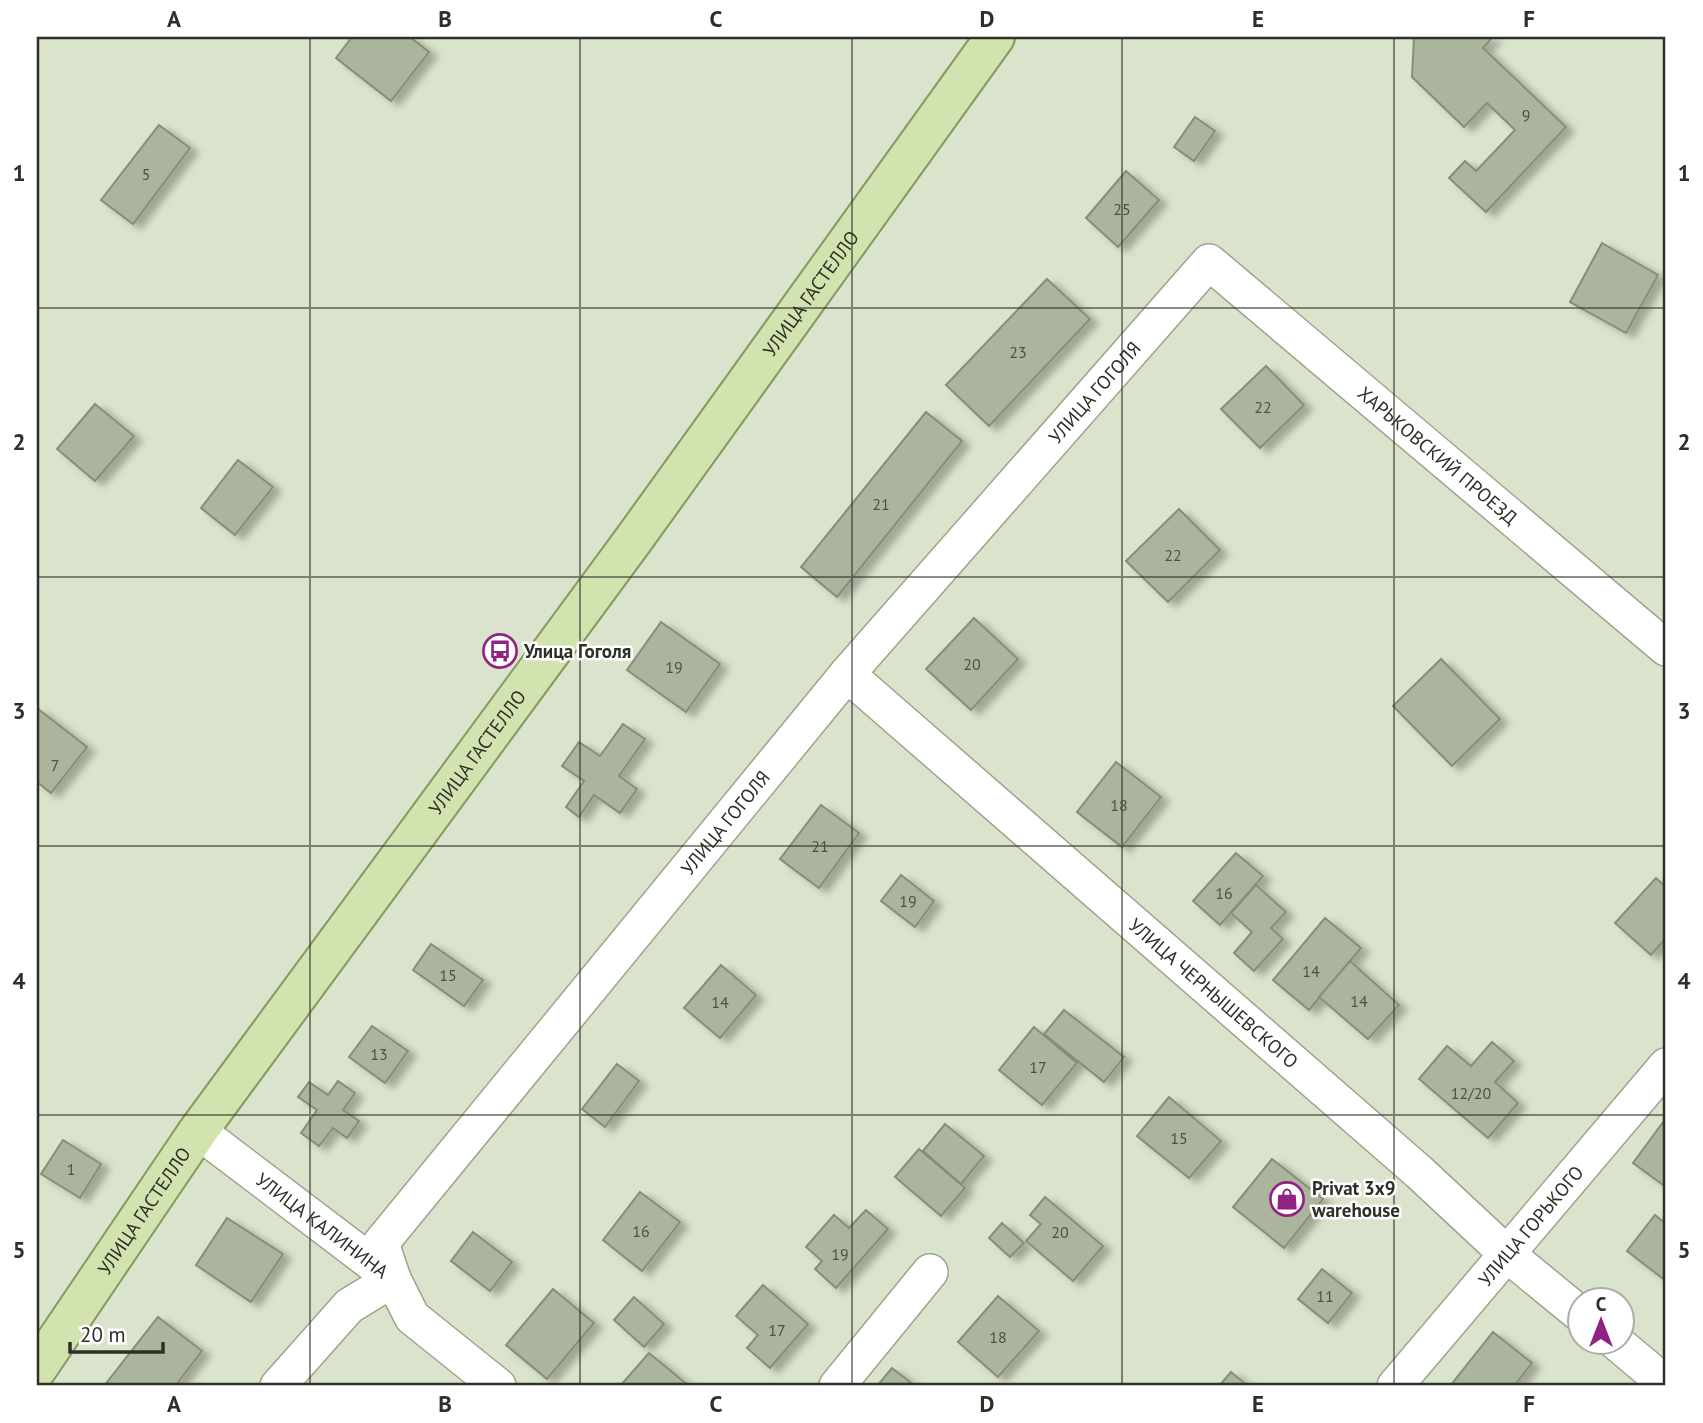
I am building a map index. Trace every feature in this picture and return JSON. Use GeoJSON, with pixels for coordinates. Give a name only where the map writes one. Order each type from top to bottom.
{"type":"FeatureCollection","features":[{"type":"Feature","properties":{"kind":"main road","name":"УЛИЦА ГАСТЕЛЛО"},"geometry":{"type":"LineString","coordinates":[[42,1352],[198,1131],[634,539],[995,37]]}},
{"type":"Feature","properties":{"kind":"street","name":"ХАРЬКОВСКИЙ ПРОЕЗД"},"geometry":{"type":"LineString","coordinates":[[1209,262],[1666,648]]}},
{"type":"Feature","properties":{"kind":"street","name":"УЛИЦА ГОГОЛЯ"},"geometry":{"type":"LineString","coordinates":[[393,1279],[381,1243],[847,674],[1209,262]]}},
{"type":"Feature","properties":{"kind":"street","name":"УЛИЦА ЧЕРНЫШЕВСКОГО"},"geometry":{"type":"LineString","coordinates":[[847,674],[1419,1172],[1508,1255],[1566,1303]]}},
{"type":"Feature","properties":{"kind":"street","name":"УЛИЦА ГОРЬКОГО"},"geometry":{"type":"LineString","coordinates":[[1395,1386],[1666,1066]]}},
{"type":"Feature","properties":{"kind":"street","name":"УЛИЦА КАЛИНИНА"},"geometry":{"type":"LineString","coordinates":[[198,1131],[393,1279],[412,1317],[498,1386]]}},
{"type":"Feature","properties":{"kind":"street"},"geometry":{"type":"LineString","coordinates":[[837,1386],[930,1272]]}},
{"type":"Feature","properties":{"kind":"street"},"geometry":{"type":"LineString","coordinates":[[278,1386],[349,1306],[393,1279]]}},
{"type":"Feature","properties":{"kind":"street"},"geometry":{"type":"LineString","coordinates":[[1633,1356],[1666,1384]]}},
{"type":"Feature","properties":{"kind":"building"},"geometry":{"type":"Polygon","coordinates":[[[352,37],[410,37],[429,52],[391,101],[336,58],[352,37]]]}},
{"type":"Feature","properties":{"kind":"building"},"geometry":{"type":"Polygon","coordinates":[[[1414,37],[1493,37],[1483,48],[1566,127],[1486,212],[1449,178],[1465,161],[1476,171],[1515,130],[1487,103],[1464,127],[1412,77],[1414,37]]]}},
{"type":"Feature","properties":{"kind":"building"},"geometry":{"type":"Polygon","coordinates":[[[1195,117],[1215,131],[1194,161],[1174,147],[1195,117]]]}},
{"type":"Feature","properties":{"kind":"building"},"geometry":{"type":"Polygon","coordinates":[[[159,125],[190,148],[133,224],[101,200],[159,125]]]}},
{"type":"Feature","properties":{"kind":"building"},"geometry":{"type":"Polygon","coordinates":[[[1126,171],[1159,200],[1118,247],[1086,218],[1126,171]]]}},
{"type":"Feature","properties":{"kind":"building"},"geometry":{"type":"Polygon","coordinates":[[[1602,243],[1658,275],[1626,333],[1570,302],[1602,243]]]}},
{"type":"Feature","properties":{"kind":"building"},"geometry":{"type":"Polygon","coordinates":[[[1047,279],[1090,319],[989,426],[946,385],[1047,279]]]}},
{"type":"Feature","properties":{"kind":"building"},"geometry":{"type":"Polygon","coordinates":[[[1266,366],[1304,405],[1260,448],[1221,409],[1266,366]]]}},
{"type":"Feature","properties":{"kind":"building"},"geometry":{"type":"Polygon","coordinates":[[[95,404],[134,436],[95,481],[57,449],[95,404]]]}},
{"type":"Feature","properties":{"kind":"building"},"geometry":{"type":"Polygon","coordinates":[[[926,412],[962,441],[837,597],[801,567],[926,412]]]}},
{"type":"Feature","properties":{"kind":"building"},"geometry":{"type":"Polygon","coordinates":[[[238,460],[273,487],[235,535],[201,508],[238,460]]]}},
{"type":"Feature","properties":{"kind":"building"},"geometry":{"type":"Polygon","coordinates":[[[1179,509],[1220,550],[1168,602],[1126,561],[1179,509]]]}},
{"type":"Feature","properties":{"kind":"building"},"geometry":{"type":"Polygon","coordinates":[[[974,618],[1018,659],[971,710],[926,669],[974,618]]]}},
{"type":"Feature","properties":{"kind":"building"},"geometry":{"type":"Polygon","coordinates":[[[661,622],[720,664],[686,712],[627,670],[661,622]]]}},
{"type":"Feature","properties":{"kind":"building"},"geometry":{"type":"Polygon","coordinates":[[[1441,659],[1500,719],[1452,766],[1393,706],[1441,659]]]}},
{"type":"Feature","properties":{"kind":"building"},"geometry":{"type":"Polygon","coordinates":[[[37,708],[87,747],[51,793],[37,782],[37,708]]]}},
{"type":"Feature","properties":{"kind":"building"},"geometry":{"type":"Polygon","coordinates":[[[623,724],[645,739],[619,776],[637,789],[620,813],[594,795],[579,817],[566,807],[584,781],[562,766],[579,742],[600,756],[623,724]]]}},
{"type":"Feature","properties":{"kind":"building"},"geometry":{"type":"Polygon","coordinates":[[[1116,762],[1161,797],[1122,847],[1077,812],[1116,762]]]}},
{"type":"Feature","properties":{"kind":"building"},"geometry":{"type":"Polygon","coordinates":[[[821,805],[859,833],[819,888],[780,859],[821,805]]]}},
{"type":"Feature","properties":{"kind":"building"},"geometry":{"type":"Polygon","coordinates":[[[1236,853],[1263,876],[1220,925],[1193,901],[1236,853]]]}},
{"type":"Feature","properties":{"kind":"building"},"geometry":{"type":"Polygon","coordinates":[[[901,875],[934,901],[915,927],[881,901],[901,875]]]}},
{"type":"Feature","properties":{"kind":"building"},"geometry":{"type":"Polygon","coordinates":[[[1656,878],[1666,887],[1666,938],[1651,955],[1615,923],[1656,878]]]}},
{"type":"Feature","properties":{"kind":"building"},"geometry":{"type":"Polygon","coordinates":[[[1256,885],[1286,912],[1271,928],[1283,939],[1254,971],[1234,953],[1252,932],[1231,913],[1256,885]]]}},
{"type":"Feature","properties":{"kind":"building"},"geometry":{"type":"Polygon","coordinates":[[[1325,918],[1361,948],[1309,1010],[1273,980],[1325,918]]]}},
{"type":"Feature","properties":{"kind":"building"},"geometry":{"type":"Polygon","coordinates":[[[431,944],[483,980],[464,1006],[413,970],[431,944]]]}},
{"type":"Feature","properties":{"kind":"building"},"geometry":{"type":"Polygon","coordinates":[[[1350,961],[1399,1005],[1368,1039],[1319,997],[1350,961]]]}},
{"type":"Feature","properties":{"kind":"building"},"geometry":{"type":"Polygon","coordinates":[[[721,965],[756,995],[720,1038],[684,1008],[721,965]]]}},
{"type":"Feature","properties":{"kind":"building"},"geometry":{"type":"Polygon","coordinates":[[[1064,1010],[1124,1057],[1104,1082],[1044,1034],[1064,1010]]]}},
{"type":"Feature","properties":{"kind":"building"},"geometry":{"type":"Polygon","coordinates":[[[372,1026],[408,1051],[385,1083],[349,1057],[372,1026]]]}},
{"type":"Feature","properties":{"kind":"building"},"geometry":{"type":"Polygon","coordinates":[[[1034,1027],[1077,1063],[1042,1105],[999,1070],[1034,1027]]]}},
{"type":"Feature","properties":{"kind":"building"},"geometry":{"type":"Polygon","coordinates":[[[1492,1042],[1514,1061],[1495,1082],[1518,1103],[1488,1138],[1419,1079],[1447,1046],[1471,1066],[1492,1042]]]}},
{"type":"Feature","properties":{"kind":"building"},"geometry":{"type":"Polygon","coordinates":[[[617,1064],[639,1081],[605,1127],[582,1109],[617,1064]]]}},
{"type":"Feature","properties":{"kind":"building"},"geometry":{"type":"Polygon","coordinates":[[[338,1081],[355,1093],[343,1110],[359,1121],[347,1138],[333,1128],[319,1146],[301,1133],[317,1110],[298,1097],[309,1082],[328,1095],[338,1081]]]}},
{"type":"Feature","properties":{"kind":"building"},"geometry":{"type":"Polygon","coordinates":[[[1169,1097],[1221,1141],[1189,1178],[1137,1136],[1169,1097]]]}},
{"type":"Feature","properties":{"kind":"building"},"geometry":{"type":"Polygon","coordinates":[[[1666,1118],[1666,1187],[1633,1163],[1666,1118]]]}},
{"type":"Feature","properties":{"kind":"building"},"geometry":{"type":"Polygon","coordinates":[[[945,1124],[984,1156],[961,1184],[923,1151],[945,1124]]]}},
{"type":"Feature","properties":{"kind":"building"},"geometry":{"type":"Polygon","coordinates":[[[63,1140],[101,1164],[80,1198],[41,1174],[63,1140]]]}},
{"type":"Feature","properties":{"kind":"building"},"geometry":{"type":"Polygon","coordinates":[[[919,1149],[965,1188],[941,1216],[895,1177],[919,1149]]]}},
{"type":"Feature","properties":{"kind":"building"},"geometry":{"type":"Polygon","coordinates":[[[1272,1159],[1323,1199],[1284,1248],[1233,1207],[1272,1159]]]}},
{"type":"Feature","properties":{"kind":"building"},"geometry":{"type":"Polygon","coordinates":[[[640,1192],[680,1222],[642,1271],[603,1240],[640,1192]]]}},
{"type":"Feature","properties":{"kind":"building"},"geometry":{"type":"Polygon","coordinates":[[[1045,1197],[1103,1246],[1073,1281],[1026,1241],[1041,1224],[1030,1215],[1045,1197]]]}},
{"type":"Feature","properties":{"kind":"building"},"geometry":{"type":"Polygon","coordinates":[[[866,1210],[888,1229],[836,1288],[815,1269],[822,1261],[806,1247],[834,1215],[849,1228],[866,1210]]]}},
{"type":"Feature","properties":{"kind":"building"},"geometry":{"type":"Polygon","coordinates":[[[1655,1215],[1666,1224],[1666,1281],[1627,1251],[1655,1215]]]}},
{"type":"Feature","properties":{"kind":"building"},"geometry":{"type":"Polygon","coordinates":[[[227,1218],[283,1254],[251,1302],[196,1265],[227,1218]]]}},
{"type":"Feature","properties":{"kind":"building"},"geometry":{"type":"Polygon","coordinates":[[[1002,1223],[1024,1243],[1010,1257],[989,1238],[1002,1223]]]}},
{"type":"Feature","properties":{"kind":"building"},"geometry":{"type":"Polygon","coordinates":[[[473,1232],[512,1262],[490,1291],[451,1261],[473,1232]]]}},
{"type":"Feature","properties":{"kind":"building"},"geometry":{"type":"Polygon","coordinates":[[[1322,1269],[1352,1293],[1328,1323],[1298,1299],[1322,1269]]]}},
{"type":"Feature","properties":{"kind":"building"},"geometry":{"type":"Polygon","coordinates":[[[763,1285],[808,1324],[770,1368],[747,1348],[758,1335],[736,1316],[763,1285]]]}},
{"type":"Feature","properties":{"kind":"building"},"geometry":{"type":"Polygon","coordinates":[[[553,1289],[594,1323],[547,1379],[506,1345],[553,1289]]]}},
{"type":"Feature","properties":{"kind":"building"},"geometry":{"type":"Polygon","coordinates":[[[998,1296],[1039,1331],[998,1377],[958,1342],[998,1296]]]}},
{"type":"Feature","properties":{"kind":"building"},"geometry":{"type":"Polygon","coordinates":[[[634,1297],[664,1324],[644,1347],[614,1320],[634,1297]]]}},
{"type":"Feature","properties":{"kind":"building"},"geometry":{"type":"Polygon","coordinates":[[[158,1317],[202,1351],[175,1386],[104,1386],[158,1317]]]}},
{"type":"Feature","properties":{"kind":"building"},"geometry":{"type":"Polygon","coordinates":[[[1493,1332],[1532,1363],[1514,1386],[1450,1386],[1493,1332]]]}},
{"type":"Feature","properties":{"kind":"building"},"geometry":{"type":"Polygon","coordinates":[[[649,1353],[689,1386],[620,1386],[649,1353]]]}},
{"type":"Feature","properties":{"kind":"building"},"geometry":{"type":"Polygon","coordinates":[[[892,1368],[915,1386],[877,1386],[892,1368]]]}},
{"type":"Feature","properties":{"kind":"building"},"geometry":{"type":"Polygon","coordinates":[[[1231,1372],[1248,1386],[1219,1386],[1231,1372]]]}},
{"type":"Feature","properties":{"kind":"place","name":"Улица Гоголя"},"geometry":{"type":"Point","coordinates":[500,651]}},
{"type":"Feature","properties":{"kind":"place","name":"Privat 3x9 warehouse"},"geometry":{"type":"Point","coordinates":[1287,1199]}}]}
